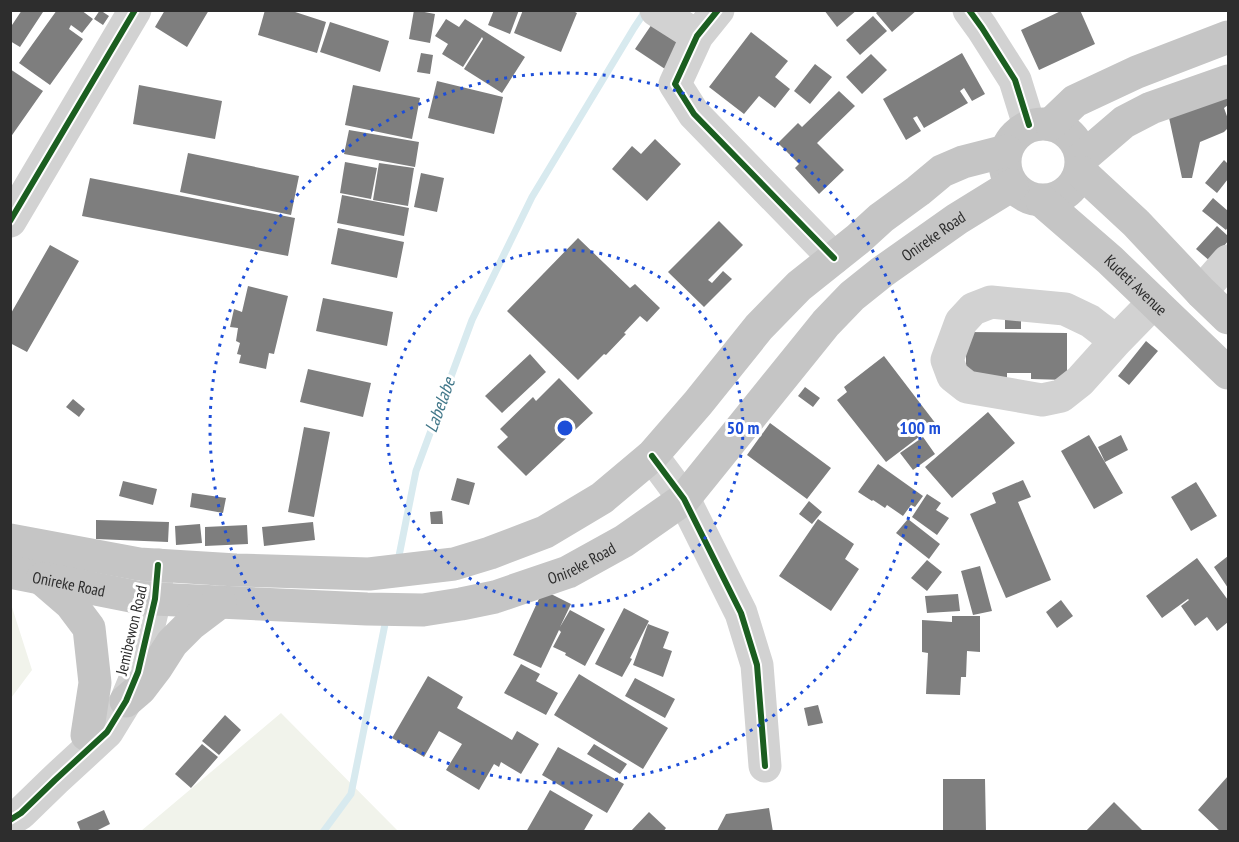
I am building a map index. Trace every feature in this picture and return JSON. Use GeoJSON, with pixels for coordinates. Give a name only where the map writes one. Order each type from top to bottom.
{"type":"FeatureCollection","features":[{"type":"Feature","properties":{"kind":"main road"},"geometry":{"type":"LineString","coordinates":[[1228,37],[1137,72],[1075,101],[1040,124],[1019,131],[1011,140],[1006,151],[1007,175],[1012,185],[1026,196],[1042,201],[1055,199],[1067,193],[1076,183],[1082,165],[1125,122],[1151,108],[1228,81]]}},
{"type":"Feature","properties":{"kind":"main road"},"geometry":{"type":"LineString","coordinates":[[1040,124],[1066,130],[1077,142],[1082,165],[1228,318]]}},
{"type":"Feature","properties":{"kind":"main road","name":"Onireke Road"},"geometry":{"type":"LineString","coordinates":[[10,540],[149,564],[236,570],[369,574],[454,564],[545,532],[602,498],[652,456],[759,327],[799,286],[881,218],[942,171],[963,162],[1006,151]]}},
{"type":"Feature","properties":{"kind":"main road","name":"Onireke Road"},"geometry":{"type":"LineString","coordinates":[[10,572],[145,598],[423,610],[495,597],[568,572],[624,541],[684,498],[826,323],[852,296],[924,242],[1012,185]]}},
{"type":"Feature","properties":{"kind":"main road","name":"Kudeti Avenue"},"geometry":{"type":"LineString","coordinates":[[1042,201],[1110,260],[1228,373]]}},
{"type":"Feature","properties":{"kind":"main road"},"geometry":{"type":"LineString","coordinates":[[42,579],[72,604],[89,628],[95,683],[87,735]]}},
{"type":"Feature","properties":{"kind":"main road"},"geometry":{"type":"LineString","coordinates":[[126,701],[140,689],[172,643],[191,624],[220,602]]}},
{"type":"Feature","properties":{"kind":"street"},"geometry":{"type":"LineString","coordinates":[[10,221],[135,10]]}},
{"type":"Feature","properties":{"kind":"street"},"geometry":{"type":"LineString","coordinates":[[718,10],[697,36],[675,84],[694,114],[834,258]]}},
{"type":"Feature","properties":{"kind":"street"},"geometry":{"type":"LineString","coordinates":[[969,10],[1015,80],[1040,124]]}},
{"type":"Feature","properties":{"kind":"street"},"geometry":{"type":"LineString","coordinates":[[659,12],[697,36]]}},
{"type":"Feature","properties":{"kind":"street"},"geometry":{"type":"LineString","coordinates":[[1201,292],[1228,261]]}},
{"type":"Feature","properties":{"kind":"street"},"geometry":{"type":"LineString","coordinates":[[1116,341],[1090,321],[1065,309],[991,302],[973,309],[961,322],[947,360],[952,376],[967,387],[1042,400],[1061,396],[1080,381],[1154,302]]}},
{"type":"Feature","properties":{"kind":"street"},"geometry":{"type":"LineString","coordinates":[[652,456],[684,498],[741,613],[757,665],[765,766]]}},
{"type":"Feature","properties":{"kind":"street","name":"Jemibewon Road"},"geometry":{"type":"LineString","coordinates":[[55,780],[107,732],[126,701],[138,672],[149,564]]}},
{"type":"Feature","properties":{"kind":"street","name":"Jemibewon Road"},"geometry":{"type":"LineString","coordinates":[[55,780],[99,716],[119,674],[145,598]]}},
{"type":"Feature","properties":{"kind":"street"},"geometry":{"type":"LineString","coordinates":[[10,820],[21,813],[55,780]]}},
{"type":"Feature","properties":{"kind":"shaded area"},"geometry":{"type":"Polygon","coordinates":[[[11,604],[32,670],[10,698],[11,604]]]}},
{"type":"Feature","properties":{"kind":"shaded area"},"geometry":{"type":"Polygon","coordinates":[[[281,713],[398,831],[141,831],[281,713]]]}},
{"type":"Feature","properties":{"kind":"building"},"geometry":{"type":"Polygon","coordinates":[[[22,10],[41,10],[43,12],[20,47],[10,41],[10,28],[22,10]]]}},
{"type":"Feature","properties":{"kind":"building"},"geometry":{"type":"Polygon","coordinates":[[[57,10],[81,10],[93,19],[82,33],[71,25],[69,29],[83,39],[50,85],[19,63],[57,10]]]}},
{"type":"Feature","properties":{"kind":"building"},"geometry":{"type":"Polygon","coordinates":[[[100,10],[109,16],[103,25],[94,19],[100,10]]]}},
{"type":"Feature","properties":{"kind":"building"},"geometry":{"type":"Polygon","coordinates":[[[165,10],[209,10],[187,47],[155,27],[165,10]]]}},
{"type":"Feature","properties":{"kind":"building"},"geometry":{"type":"Polygon","coordinates":[[[265,10],[289,10],[326,22],[317,53],[258,35],[265,10]]]}},
{"type":"Feature","properties":{"kind":"building"},"geometry":{"type":"Polygon","coordinates":[[[414,10],[435,14],[430,43],[409,39],[414,10]]]}},
{"type":"Feature","properties":{"kind":"building"},"geometry":{"type":"Polygon","coordinates":[[[494,10],[519,10],[510,34],[488,25],[494,10]]]}},
{"type":"Feature","properties":{"kind":"building"},"geometry":{"type":"Polygon","coordinates":[[[523,10],[571,10],[577,13],[561,52],[514,33],[523,10]]]}},
{"type":"Feature","properties":{"kind":"building"},"geometry":{"type":"Polygon","coordinates":[[[824,10],[857,10],[837,27],[824,10]]]}},
{"type":"Feature","properties":{"kind":"building"},"geometry":{"type":"Polygon","coordinates":[[[879,10],[917,10],[892,32],[876,13],[879,10]]]}},
{"type":"Feature","properties":{"kind":"building"},"geometry":{"type":"Polygon","coordinates":[[[1063,10],[1080,10],[1095,44],[1039,70],[1021,30],[1063,10]]]}},
{"type":"Feature","properties":{"kind":"building"},"geometry":{"type":"Polygon","coordinates":[[[873,16],[887,31],[860,55],[846,40],[873,16]]]}},
{"type":"Feature","properties":{"kind":"building"},"geometry":{"type":"Polygon","coordinates":[[[446,19],[459,27],[465,19],[525,57],[502,93],[464,69],[483,39],[482,37],[463,67],[442,54],[448,44],[435,36],[446,19]]]}},
{"type":"Feature","properties":{"kind":"building"},"geometry":{"type":"Polygon","coordinates":[[[330,22],[389,41],[380,72],[320,52],[330,22]]]}},
{"type":"Feature","properties":{"kind":"building"},"geometry":{"type":"Polygon","coordinates":[[[652,24],[681,43],[665,69],[635,49],[652,24]]]}},
{"type":"Feature","properties":{"kind":"building"},"geometry":{"type":"Polygon","coordinates":[[[751,32],[788,61],[775,77],[790,89],[775,108],[759,96],[744,114],[709,87],[751,32]]]}},
{"type":"Feature","properties":{"kind":"building"},"geometry":{"type":"Polygon","coordinates":[[[421,53],[433,55],[430,74],[417,72],[421,53]]]}},
{"type":"Feature","properties":{"kind":"building"},"geometry":{"type":"Polygon","coordinates":[[[962,53],[985,94],[972,101],[964,88],[960,91],[968,103],[924,128],[917,116],[913,118],[921,131],[906,140],[883,99],[962,53]]]}},
{"type":"Feature","properties":{"kind":"building"},"geometry":{"type":"Polygon","coordinates":[[[871,54],[887,70],[862,94],[846,77],[871,54]]]}},
{"type":"Feature","properties":{"kind":"building"},"geometry":{"type":"Polygon","coordinates":[[[815,64],[832,77],[810,104],[794,91],[815,64]]]}},
{"type":"Feature","properties":{"kind":"building"},"geometry":{"type":"Polygon","coordinates":[[[10,69],[43,91],[10,138],[10,69]]]}},
{"type":"Feature","properties":{"kind":"building"},"geometry":{"type":"Polygon","coordinates":[[[437,81],[503,97],[494,134],[428,118],[437,81]]]}},
{"type":"Feature","properties":{"kind":"building"},"geometry":{"type":"Polygon","coordinates":[[[139,85],[222,101],[215,139],[133,124],[139,85]]]}},
{"type":"Feature","properties":{"kind":"building"},"geometry":{"type":"Polygon","coordinates":[[[353,85],[420,98],[412,139],[345,125],[353,85]]]}},
{"type":"Feature","properties":{"kind":"building"},"geometry":{"type":"Polygon","coordinates":[[[839,91],[855,106],[817,143],[844,170],[819,194],[795,168],[799,164],[778,143],[798,123],[802,127],[839,91]]]}},
{"type":"Feature","properties":{"kind":"building"},"geometry":{"type":"Polygon","coordinates":[[[1228,96],[1228,105],[1224,108],[1228,128],[1200,142],[1192,178],[1182,178],[1168,113],[1228,96]]]}},
{"type":"Feature","properties":{"kind":"building"},"geometry":{"type":"Polygon","coordinates":[[[349,130],[419,142],[415,167],[344,154],[349,130]]]}},
{"type":"Feature","properties":{"kind":"building"},"geometry":{"type":"Polygon","coordinates":[[[655,139],[681,164],[647,201],[612,169],[632,146],[641,154],[655,139]]]}},
{"type":"Feature","properties":{"kind":"building"},"geometry":{"type":"Polygon","coordinates":[[[188,153],[299,176],[291,215],[180,192],[188,153]]]}},
{"type":"Feature","properties":{"kind":"building"},"geometry":{"type":"Polygon","coordinates":[[[1224,160],[1228,164],[1228,179],[1217,193],[1205,183],[1224,160]]]}},
{"type":"Feature","properties":{"kind":"building"},"geometry":{"type":"Polygon","coordinates":[[[345,162],[377,168],[371,199],[340,193],[345,162]]]}},
{"type":"Feature","properties":{"kind":"building"},"geometry":{"type":"Polygon","coordinates":[[[379,163],[414,168],[408,206],[373,200],[379,163]]]}},
{"type":"Feature","properties":{"kind":"building"},"geometry":{"type":"Polygon","coordinates":[[[421,173],[444,178],[437,212],[414,207],[421,173]]]}},
{"type":"Feature","properties":{"kind":"building"},"geometry":{"type":"Polygon","coordinates":[[[90,178],[295,218],[288,256],[82,216],[90,178]]]}},
{"type":"Feature","properties":{"kind":"building"},"geometry":{"type":"Polygon","coordinates":[[[342,195],[409,208],[404,236],[337,223],[342,195]]]}},
{"type":"Feature","properties":{"kind":"building"},"geometry":{"type":"Polygon","coordinates":[[[1213,198],[1228,211],[1226,230],[1202,211],[1213,198]]]}},
{"type":"Feature","properties":{"kind":"building"},"geometry":{"type":"Polygon","coordinates":[[[719,221],[743,245],[708,280],[712,283],[723,271],[732,279],[704,307],[668,272],[719,221]]]}},
{"type":"Feature","properties":{"kind":"building"},"geometry":{"type":"Polygon","coordinates":[[[1217,226],[1228,236],[1228,241],[1211,262],[1196,249],[1217,226]]]}},
{"type":"Feature","properties":{"kind":"building"},"geometry":{"type":"Polygon","coordinates":[[[338,228],[404,242],[397,278],[331,264],[338,228]]]}},
{"type":"Feature","properties":{"kind":"building"},"geometry":{"type":"Polygon","coordinates":[[[578,238],[630,288],[635,284],[660,308],[647,322],[640,316],[606,355],[604,354],[578,380],[507,311],[578,238]]]}},
{"type":"Feature","properties":{"kind":"building"},"geometry":{"type":"Polygon","coordinates":[[[50,245],[79,261],[27,352],[10,343],[10,315],[50,245]]]}},
{"type":"Feature","properties":{"kind":"building"},"geometry":{"type":"Polygon","coordinates":[[[248,286],[288,296],[274,354],[269,353],[266,369],[239,363],[241,355],[237,354],[240,343],[236,341],[238,328],[230,327],[234,309],[242,312],[248,286]]]}},
{"type":"Feature","properties":{"kind":"building"},"geometry":{"type":"Polygon","coordinates":[[[323,298],[393,312],[387,346],[316,331],[323,298]]]}},
{"type":"Feature","properties":{"kind":"building"},"geometry":{"type":"Polygon","coordinates":[[[1005,320],[1021,320],[1021,329],[1005,329],[1005,320]]]}},
{"type":"Feature","properties":{"kind":"building"},"geometry":{"type":"Polygon","coordinates":[[[966,332],[1067,333],[1067,380],[1031,379],[1031,373],[1007,373],[1007,379],[966,379],[966,332]]]}},
{"type":"Feature","properties":{"kind":"building"},"geometry":{"type":"Polygon","coordinates":[[[1146,341],[1158,351],[1129,385],[1118,376],[1146,341]]]}},
{"type":"Feature","properties":{"kind":"building"},"geometry":{"type":"Polygon","coordinates":[[[530,354],[546,372],[502,413],[485,396],[530,354]]]}},
{"type":"Feature","properties":{"kind":"building"},"geometry":{"type":"Polygon","coordinates":[[[884,356],[936,424],[886,462],[837,400],[847,392],[844,387],[884,356]]]}},
{"type":"Feature","properties":{"kind":"building"},"geometry":{"type":"Polygon","coordinates":[[[308,369],[371,383],[363,417],[300,402],[308,369]]]}},
{"type":"Feature","properties":{"kind":"building"},"geometry":{"type":"Polygon","coordinates":[[[559,378],[593,413],[526,476],[497,447],[508,437],[500,429],[533,397],[536,401],[559,378]]]}},
{"type":"Feature","properties":{"kind":"building"},"geometry":{"type":"Polygon","coordinates":[[[805,387],[820,398],[813,407],[798,396],[805,387]]]}},
{"type":"Feature","properties":{"kind":"building"},"geometry":{"type":"Polygon","coordinates":[[[73,399],[85,409],[79,417],[66,407],[73,399]]]}},
{"type":"Feature","properties":{"kind":"building"},"geometry":{"type":"Polygon","coordinates":[[[988,412],[1015,443],[952,498],[925,467],[988,412]]]}},
{"type":"Feature","properties":{"kind":"building"},"geometry":{"type":"Polygon","coordinates":[[[770,423],[831,468],[807,499],[747,455],[770,423]]]}},
{"type":"Feature","properties":{"kind":"building"},"geometry":{"type":"Polygon","coordinates":[[[304,427],[330,432],[314,517],[288,512],[304,427]]]}},
{"type":"Feature","properties":{"kind":"building"},"geometry":{"type":"Polygon","coordinates":[[[1089,435],[1123,493],[1094,509],[1061,451],[1089,435]]]}},
{"type":"Feature","properties":{"kind":"building"},"geometry":{"type":"Polygon","coordinates":[[[1121,435],[1128,450],[1105,462],[1098,447],[1121,435]]]}},
{"type":"Feature","properties":{"kind":"building"},"geometry":{"type":"Polygon","coordinates":[[[923,437],[935,454],[913,470],[900,453],[923,437]]]}},
{"type":"Feature","properties":{"kind":"building"},"geometry":{"type":"Polygon","coordinates":[[[878,464],[923,496],[915,507],[911,505],[903,516],[887,505],[885,508],[858,492],[878,464]]]}},
{"type":"Feature","properties":{"kind":"building"},"geometry":{"type":"Polygon","coordinates":[[[457,478],[475,483],[469,505],[451,500],[457,478]]]}},
{"type":"Feature","properties":{"kind":"building"},"geometry":{"type":"Polygon","coordinates":[[[1023,480],[1031,497],[1018,502],[1051,580],[1006,598],[970,514],[996,503],[992,493],[1023,480]]]}},
{"type":"Feature","properties":{"kind":"building"},"geometry":{"type":"Polygon","coordinates":[[[123,481],[157,489],[153,505],[119,496],[123,481]]]}},
{"type":"Feature","properties":{"kind":"building"},"geometry":{"type":"Polygon","coordinates":[[[1196,482],[1217,516],[1191,531],[1171,497],[1196,482]]]}},
{"type":"Feature","properties":{"kind":"building"},"geometry":{"type":"Polygon","coordinates":[[[192,493],[226,498],[223,513],[190,507],[192,493]]]}},
{"type":"Feature","properties":{"kind":"building"},"geometry":{"type":"Polygon","coordinates":[[[927,494],[941,503],[936,510],[949,518],[937,535],[912,517],[927,494]]]}},
{"type":"Feature","properties":{"kind":"building"},"geometry":{"type":"Polygon","coordinates":[[[809,501],[822,512],[812,524],[799,514],[809,501]]]}},
{"type":"Feature","properties":{"kind":"building"},"geometry":{"type":"Polygon","coordinates":[[[442,511],[443,524],[431,524],[430,512],[442,511]]]}},
{"type":"Feature","properties":{"kind":"building"},"geometry":{"type":"Polygon","coordinates":[[[818,519],[854,544],[845,559],[859,569],[831,611],[779,576],[818,519]]]}},
{"type":"Feature","properties":{"kind":"building"},"geometry":{"type":"Polygon","coordinates":[[[908,519],[940,544],[929,559],[896,533],[908,519]]]}},
{"type":"Feature","properties":{"kind":"building"},"geometry":{"type":"Polygon","coordinates":[[[96,520],[169,522],[168,542],[96,539],[96,520]]]}},
{"type":"Feature","properties":{"kind":"building"},"geometry":{"type":"Polygon","coordinates":[[[313,522],[315,540],[264,546],[262,527],[313,522]]]}},
{"type":"Feature","properties":{"kind":"building"},"geometry":{"type":"Polygon","coordinates":[[[200,524],[202,543],[176,545],[175,526],[200,524]]]}},
{"type":"Feature","properties":{"kind":"building"},"geometry":{"type":"Polygon","coordinates":[[[247,525],[248,544],[205,546],[205,527],[247,525]]]}},
{"type":"Feature","properties":{"kind":"building"},"geometry":{"type":"Polygon","coordinates":[[[1228,556],[1228,588],[1214,567],[1228,556]]]}},
{"type":"Feature","properties":{"kind":"building"},"geometry":{"type":"Polygon","coordinates":[[[1197,558],[1228,600],[1228,622],[1217,631],[1207,617],[1195,626],[1181,606],[1188,599],[1162,618],[1146,596],[1197,558]]]}},
{"type":"Feature","properties":{"kind":"building"},"geometry":{"type":"Polygon","coordinates":[[[927,560],[942,572],[927,591],[911,578],[927,560]]]}},
{"type":"Feature","properties":{"kind":"building"},"geometry":{"type":"Polygon","coordinates":[[[980,566],[992,611],[973,615],[961,571],[980,566]]]}},
{"type":"Feature","properties":{"kind":"building"},"geometry":{"type":"Polygon","coordinates":[[[543,590],[571,604],[560,627],[570,610],[605,629],[585,666],[553,647],[561,632],[559,630],[541,668],[513,655],[543,590]]]}},
{"type":"Feature","properties":{"kind":"building"},"geometry":{"type":"Polygon","coordinates":[[[958,594],[960,611],[927,613],[925,596],[958,594]]]}},
{"type":"Feature","properties":{"kind":"building"},"geometry":{"type":"Polygon","coordinates":[[[1061,600],[1073,616],[1057,628],[1046,612],[1061,600]]]}},
{"type":"Feature","properties":{"kind":"building"},"geometry":{"type":"Polygon","coordinates":[[[624,608],[649,621],[622,677],[595,664],[624,608]]]}},
{"type":"Feature","properties":{"kind":"building"},"geometry":{"type":"Polygon","coordinates":[[[952,616],[980,616],[980,652],[967,651],[966,677],[961,677],[960,695],[926,694],[928,653],[922,652],[922,620],[952,622],[952,616]]]}},
{"type":"Feature","properties":{"kind":"building"},"geometry":{"type":"Polygon","coordinates":[[[648,624],[669,632],[663,648],[672,651],[663,677],[633,665],[648,624]]]}},
{"type":"Feature","properties":{"kind":"building"},"geometry":{"type":"Polygon","coordinates":[[[521,664],[540,674],[536,681],[558,693],[546,715],[504,693],[521,664]]]}},
{"type":"Feature","properties":{"kind":"building"},"geometry":{"type":"Polygon","coordinates":[[[579,674],[668,728],[643,769],[554,715],[579,674]]]}},
{"type":"Feature","properties":{"kind":"building"},"geometry":{"type":"Polygon","coordinates":[[[428,676],[463,697],[457,708],[512,740],[517,731],[539,744],[521,774],[501,762],[499,767],[494,764],[479,790],[446,770],[462,744],[439,731],[424,757],[392,738],[428,676]]]}},
{"type":"Feature","properties":{"kind":"building"},"geometry":{"type":"Polygon","coordinates":[[[635,678],[675,699],[665,718],[625,696],[635,678]]]}},
{"type":"Feature","properties":{"kind":"building"},"geometry":{"type":"Polygon","coordinates":[[[818,705],[823,723],[808,726],[804,708],[818,705]]]}},
{"type":"Feature","properties":{"kind":"building"},"geometry":{"type":"Polygon","coordinates":[[[225,715],[241,730],[219,755],[202,741],[225,715]]]}},
{"type":"Feature","properties":{"kind":"building"},"geometry":{"type":"Polygon","coordinates":[[[202,744],[218,757],[191,788],[175,774],[202,744]]]}},
{"type":"Feature","properties":{"kind":"building"},"geometry":{"type":"Polygon","coordinates":[[[594,744],[627,764],[620,774],[587,754],[594,744]]]}},
{"type":"Feature","properties":{"kind":"building"},"geometry":{"type":"Polygon","coordinates":[[[558,747],[624,784],[607,813],[542,775],[558,747]]]}},
{"type":"Feature","properties":{"kind":"building"},"geometry":{"type":"Polygon","coordinates":[[[1228,776],[1228,832],[1221,832],[1198,810],[1228,776]]]}},
{"type":"Feature","properties":{"kind":"building"},"geometry":{"type":"Polygon","coordinates":[[[943,779],[985,779],[986,832],[943,832],[943,779]]]}},
{"type":"Feature","properties":{"kind":"building"},"geometry":{"type":"Polygon","coordinates":[[[550,790],[593,815],[583,832],[526,832],[550,790]]]}},
{"type":"Feature","properties":{"kind":"building"},"geometry":{"type":"Polygon","coordinates":[[[1114,802],[1144,832],[1085,832],[1114,802]]]}},
{"type":"Feature","properties":{"kind":"building"},"geometry":{"type":"Polygon","coordinates":[[[769,808],[773,832],[717,831],[726,814],[769,808]]]}},
{"type":"Feature","properties":{"kind":"building"},"geometry":{"type":"Polygon","coordinates":[[[104,810],[110,824],[94,832],[81,832],[77,822],[104,810]]]}},
{"type":"Feature","properties":{"kind":"building"},"geometry":{"type":"Polygon","coordinates":[[[649,812],[666,828],[663,832],[630,832],[649,812]]]}},
{"type":"Feature","properties":{"kind":"waterway","name":"Labelabe"},"geometry":{"type":"LineString","coordinates":[[398,561],[416,471],[472,320],[532,197],[646,10]]}},
{"type":"Feature","properties":{"kind":"waterway","name":"Labelabe"},"geometry":{"type":"LineString","coordinates":[[323,832],[351,794],[386,619]]}},
{"type":"Feature","properties":{"kind":"cycle path"},"geometry":{"type":"LineString","coordinates":[[10,221],[135,10]]}},
{"type":"Feature","properties":{"kind":"cycle path"},"geometry":{"type":"LineString","coordinates":[[718,10],[697,36],[675,84],[694,114],[834,258]]}},
{"type":"Feature","properties":{"kind":"cycle path"},"geometry":{"type":"LineString","coordinates":[[969,10],[1015,80],[1029,125]]}},
{"type":"Feature","properties":{"kind":"cycle path"},"geometry":{"type":"LineString","coordinates":[[652,456],[684,499],[741,613],[757,665],[765,766]]}},
{"type":"Feature","properties":{"kind":"cycle path"},"geometry":{"type":"LineString","coordinates":[[10,820],[21,813],[107,732],[126,701],[138,672],[155,599],[158,565]]}}]}
